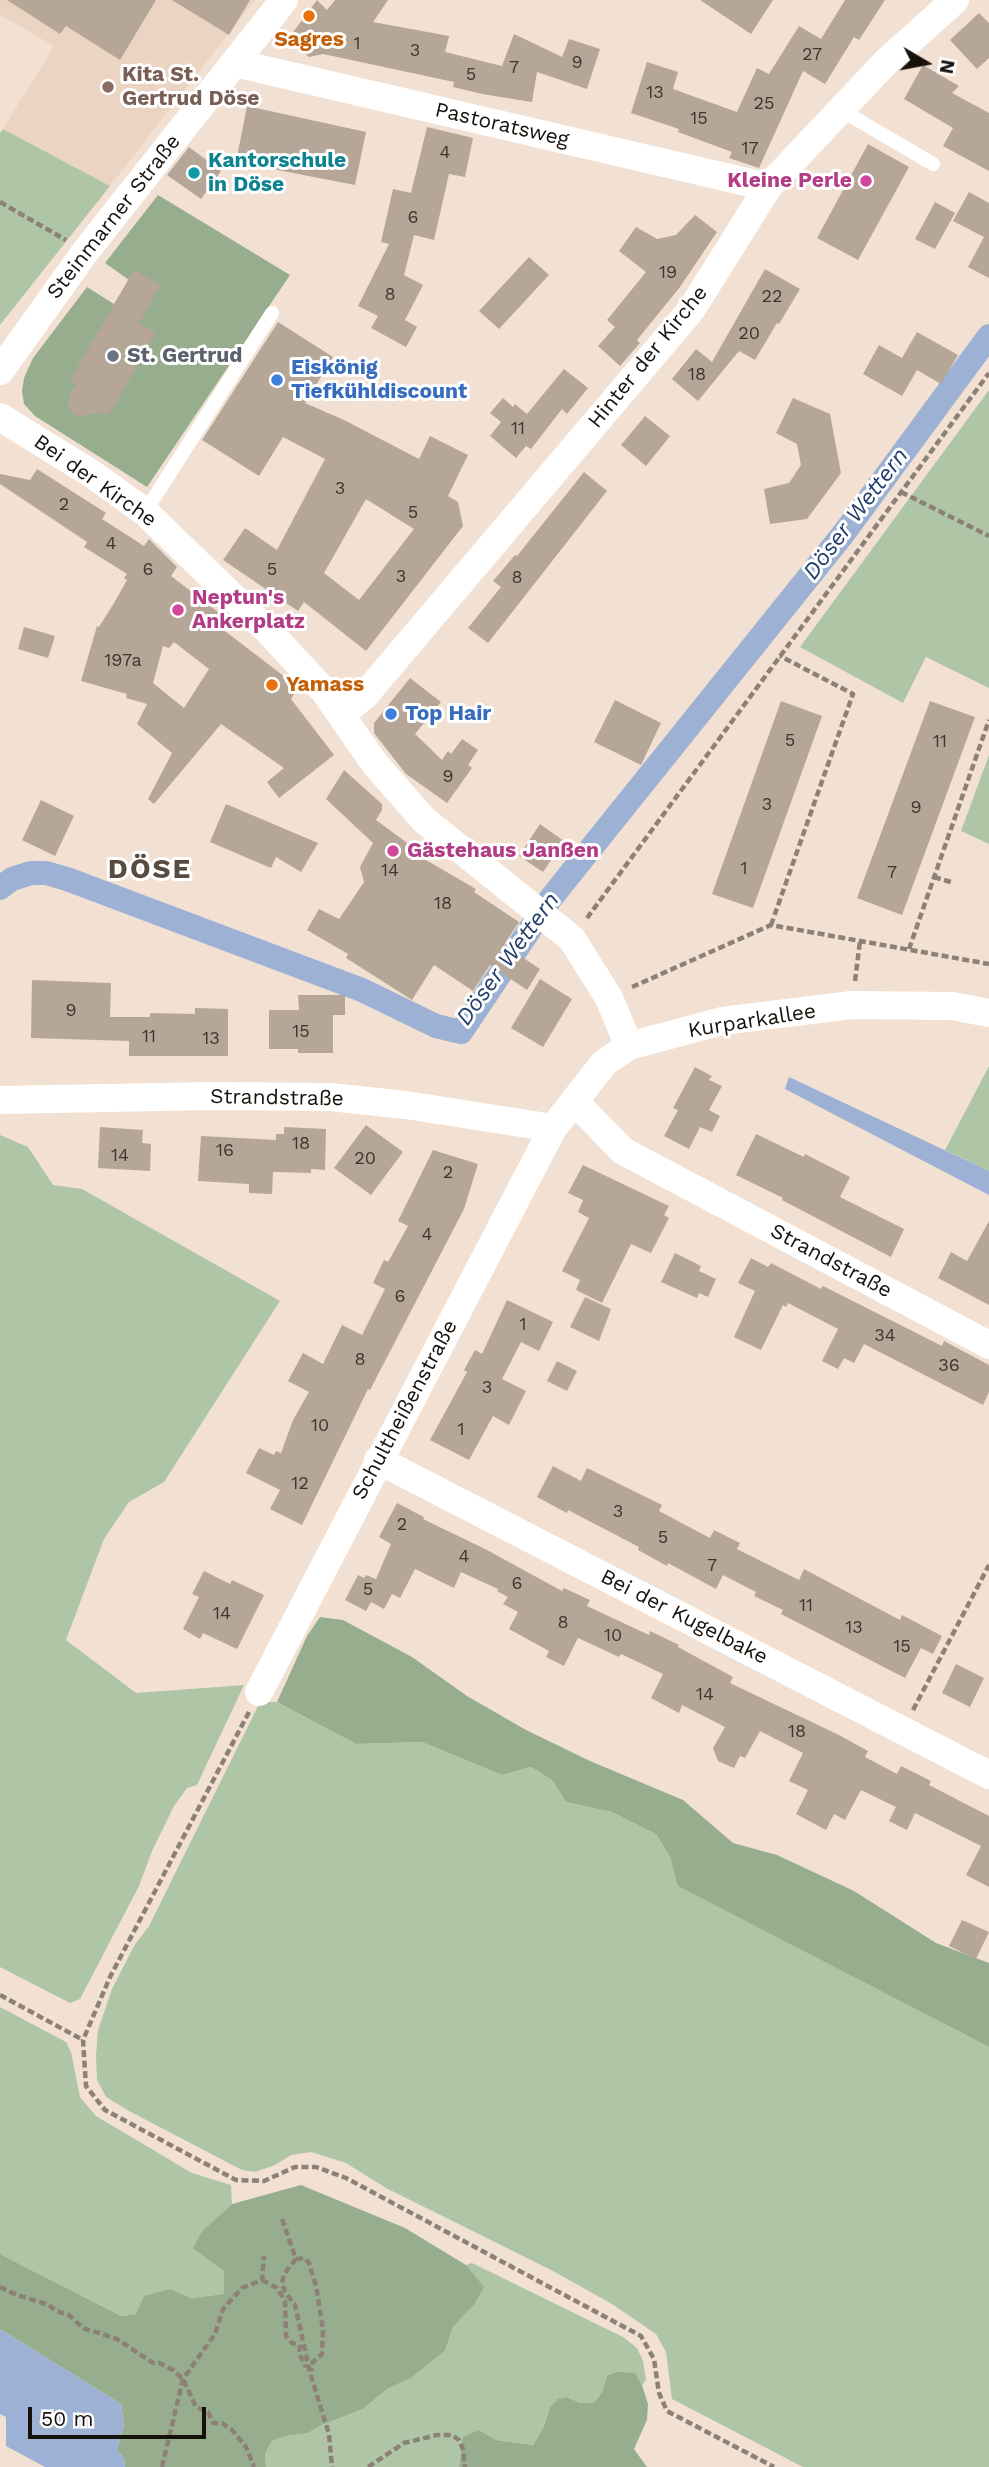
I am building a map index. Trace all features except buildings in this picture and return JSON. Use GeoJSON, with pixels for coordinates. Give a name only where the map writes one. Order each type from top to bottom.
{"type":"FeatureCollection","features":[{"type":"Feature","properties":{"kind":"street","name":"Steinmarner Straße"},"geometry":{"type":"LineString","coordinates":[[0,371],[85,252],[284,0]]}},
{"type":"Feature","properties":{"kind":"street","name":"Hinter der Kirche"},"geometry":{"type":"LineString","coordinates":[[341,715],[366,695],[691,310],[768,187],[886,64],[955,0]]}},
{"type":"Feature","properties":{"kind":"street","name":"Pastoratsweg"},"geometry":{"type":"LineString","coordinates":[[235,63],[768,187]]}},
{"type":"Feature","properties":{"kind":"street","name":"Bei der Kirche"},"geometry":{"type":"LineString","coordinates":[[0,417],[92,474],[145,512],[268,631],[325,692],[375,764],[424,820],[565,934],[609,998],[629,1046]]}},
{"type":"Feature","properties":{"kind":"street","name":"Kurparkallee"},"geometry":{"type":"LineString","coordinates":[[553,1128],[604,1063],[629,1046],[722,1021],[852,1005],[952,1006],[989,1013]]}},
{"type":"Feature","properties":{"kind":"street","name":"Strandstraße"},"geometry":{"type":"LineString","coordinates":[[0,1100],[330,1097],[406,1105],[553,1128]]}},
{"type":"Feature","properties":{"kind":"street","name":"Strandstraße"},"geometry":{"type":"LineString","coordinates":[[572,1104],[584,1111],[623,1151],[989,1345]]}},
{"type":"Feature","properties":{"kind":"street","name":"Schultheißenstraße"},"geometry":{"type":"LineString","coordinates":[[259,1692],[553,1128]]}},
{"type":"Feature","properties":{"kind":"street","name":"Bei der Kugelbake"},"geometry":{"type":"LineString","coordinates":[[378,1460],[989,1775]]}},
{"type":"Feature","properties":{"kind":"lane"},"geometry":{"type":"LineString","coordinates":[[841,110],[933,164]]}},
{"type":"Feature","properties":{"kind":"lane"},"geometry":{"type":"LineString","coordinates":[[145,512],[272,313]]}},
{"type":"Feature","properties":{"kind":"path"},"geometry":{"type":"LineString","coordinates":[[0,202],[85,252]]}},
{"type":"Feature","properties":{"kind":"path"},"geometry":{"type":"LineString","coordinates":[[565,934],[780,656],[989,373]]}},
{"type":"Feature","properties":{"kind":"path"},"geometry":{"type":"LineString","coordinates":[[901,492],[989,536]]}},
{"type":"Feature","properties":{"kind":"path"},"geometry":{"type":"LineString","coordinates":[[771,925],[853,694],[780,656]]}},
{"type":"Feature","properties":{"kind":"path"},"geometry":{"type":"LineString","coordinates":[[909,949],[989,720]]}},
{"type":"Feature","properties":{"kind":"path"},"geometry":{"type":"LineString","coordinates":[[934,877],[954,883]]}},
{"type":"Feature","properties":{"kind":"path"},"geometry":{"type":"LineString","coordinates":[[609,998],[771,925],[989,964]]}},
{"type":"Feature","properties":{"kind":"path"},"geometry":{"type":"LineString","coordinates":[[852,1005],[860,941]]}},
{"type":"Feature","properties":{"kind":"path"},"geometry":{"type":"LineString","coordinates":[[903,1730],[989,1565]]}},
{"type":"Feature","properties":{"kind":"path"},"geometry":{"type":"LineString","coordinates":[[259,1692],[110,1977],[83,2040],[86,2086],[105,2110],[236,2180],[264,2181],[295,2166],[316,2168],[346,2178],[641,2336],[654,2359],[659,2393],[667,2411],[774,2467]]}},
{"type":"Feature","properties":{"kind":"path"},"geometry":{"type":"LineString","coordinates":[[0,1995],[83,2040]]}},
{"type":"Feature","properties":{"kind":"path"},"geometry":{"type":"LineString","coordinates":[[282,2219],[296,2259]]}},
{"type":"Feature","properties":{"kind":"path"},"geometry":{"type":"LineString","coordinates":[[262,2280],[264,2256]]}},
{"type":"Feature","properties":{"kind":"path"},"geometry":{"type":"LineString","coordinates":[[310,2374],[313,2362],[322,2354],[323,2329],[316,2286],[309,2263],[303,2258],[296,2259],[284,2274],[282,2283],[295,2305],[310,2374],[329,2434],[332,2467]]}},
{"type":"Feature","properties":{"kind":"path"},"geometry":{"type":"LineString","coordinates":[[162,2467],[183,2379],[215,2334],[223,2309],[242,2287],[262,2280],[277,2288],[285,2301],[286,2336],[300,2347],[299,2353],[310,2374]]}},
{"type":"Feature","properties":{"kind":"path"},"geometry":{"type":"LineString","coordinates":[[277,2288],[282,2283]]}},
{"type":"Feature","properties":{"kind":"path"},"geometry":{"type":"LineString","coordinates":[[0,2287],[49,2305],[56,2311],[69,2315],[83,2328],[117,2339],[153,2363],[173,2370],[183,2379],[196,2407],[208,2412],[213,2423],[222,2423],[232,2430],[246,2446],[254,2467]]}},
{"type":"Feature","properties":{"kind":"path"},"geometry":{"type":"LineString","coordinates":[[368,2467],[404,2443],[437,2435],[452,2435],[459,2440],[463,2449],[464,2467]]}},
{"type":"Feature","properties":{"kind":"shaded area","name":"Kita St. Gertrud Döse"},"geometry":{"type":"Polygon","coordinates":[[[0,0],[255,0],[110,186],[3,129],[54,46],[0,15],[0,0]]]}},
{"type":"Feature","properties":{"kind":"green space"},"geometry":{"type":"Polygon","coordinates":[[[3,129],[110,186],[0,325],[0,133],[3,129]]]}},
{"type":"Feature","properties":{"kind":"green space"},"geometry":{"type":"Polygon","coordinates":[[[158,195],[290,275],[147,487],[35,416],[24,404],[22,391],[24,378],[33,358],[87,287],[114,304],[129,280],[105,263],[158,195]]]}},
{"type":"Feature","properties":{"kind":"green space"},"geometry":{"type":"Polygon","coordinates":[[[989,390],[989,688],[926,657],[903,703],[800,647],[989,390]]]}},
{"type":"Feature","properties":{"kind":"green space"},"geometry":{"type":"Polygon","coordinates":[[[989,755],[989,844],[961,831],[989,755]]]}},
{"type":"Feature","properties":{"kind":"green space"},"geometry":{"type":"Polygon","coordinates":[[[989,1066],[989,1171],[945,1150],[989,1066]]]}},
{"type":"Feature","properties":{"kind":"green space"},"geometry":{"type":"Polygon","coordinates":[[[0,1135],[28,1147],[53,1185],[82,1189],[280,1301],[164,1482],[129,1502],[104,1539],[66,1640],[136,1693],[244,1685],[197,1785],[187,1788],[174,1806],[152,1851],[139,1886],[80,1999],[70,2003],[0,1967],[0,1135]]]}},
{"type":"Feature","properties":{"kind":"green space"},"geometry":{"type":"Polygon","coordinates":[[[320,1617],[343,1620],[412,1657],[467,1696],[526,1730],[590,1761],[683,1800],[733,1843],[777,1855],[854,1891],[936,1943],[989,1963],[989,2047],[678,1886],[670,1857],[656,1834],[612,1812],[566,1802],[552,1780],[531,1767],[502,1775],[422,1742],[356,1744],[277,1702],[307,1636],[320,1617]]]}},
{"type":"Feature","properties":{"kind":"green space"},"geometry":{"type":"Polygon","coordinates":[[[260,1702],[277,1702],[356,1744],[422,1742],[502,1775],[531,1767],[552,1780],[566,1802],[612,1812],[656,1834],[670,1857],[679,1886],[989,2047],[989,2467],[803,2467],[672,2399],[666,2352],[656,2334],[612,2304],[551,2270],[386,2188],[346,2163],[311,2152],[291,2155],[275,2165],[255,2172],[242,2170],[106,2097],[97,2080],[96,2056],[98,2030],[112,1989],[134,1946],[149,1926],[260,1702]]]}},
{"type":"Feature","properties":{"kind":"green space"},"geometry":{"type":"Polygon","coordinates":[[[0,2007],[66,2042],[71,2052],[80,2097],[96,2116],[192,2173],[231,2185],[232,2204],[203,2230],[225,2272],[224,2294],[191,2298],[169,2289],[137,2314],[121,2316],[0,2254],[0,2007]]]}},
{"type":"Feature","properties":{"kind":"green space"},"geometry":{"type":"Polygon","coordinates":[[[301,2185],[405,2228],[466,2265],[484,2287],[474,2305],[453,2327],[445,2351],[411,2378],[387,2389],[363,2409],[308,2433],[272,2441],[265,2454],[266,2467],[125,2467],[124,2458],[117,2450],[124,2424],[121,2404],[0,2329],[0,2254],[121,2316],[136,2314],[144,2296],[170,2289],[191,2298],[224,2294],[224,2271],[193,2248],[203,2230],[232,2204],[301,2185]]]}},
{"type":"Feature","properties":{"kind":"green space"},"geometry":{"type":"Polygon","coordinates":[[[472,2263],[623,2337],[637,2348],[643,2361],[646,2380],[642,2385],[635,2374],[607,2376],[602,2392],[594,2403],[580,2403],[567,2397],[550,2407],[544,2426],[533,2445],[496,2440],[479,2430],[461,2450],[459,2467],[266,2467],[265,2454],[272,2441],[308,2433],[363,2409],[387,2389],[411,2378],[445,2351],[453,2327],[474,2305],[483,2288],[466,2265],[472,2263]]]}},
{"type":"Feature","properties":{"kind":"green space"},"geometry":{"type":"Polygon","coordinates":[[[617,2372],[635,2373],[648,2404],[647,2420],[634,2449],[647,2467],[459,2467],[463,2437],[479,2430],[496,2440],[533,2445],[544,2426],[550,2407],[558,2399],[567,2397],[580,2403],[594,2403],[602,2392],[607,2376],[617,2372]]]}},
{"type":"Feature","properties":{"kind":"water"},"geometry":{"type":"Polygon","coordinates":[[[789,1077],[989,1171],[989,1195],[785,1089],[789,1077]]]}},
{"type":"Feature","properties":{"kind":"water"},"geometry":{"type":"Polygon","coordinates":[[[0,2329],[121,2404],[124,2424],[117,2450],[124,2458],[125,2467],[45,2467],[6,2446],[6,2417],[0,2414],[0,2329]]]}},
{"type":"Feature","properties":{"kind":"waterway","name":"Döser Wettern"},"geometry":{"type":"LineString","coordinates":[[0,888],[12,879],[31,873],[46,873],[67,879],[362,990],[436,1026],[461,1032],[551,898],[844,533],[989,336]]}},
{"type":"Feature","properties":{"kind":"place","name":"Sagres"},"geometry":{"type":"Point","coordinates":[309,16]}},
{"type":"Feature","properties":{"kind":"place","name":"Kita St. Gertrud Döse"},"geometry":{"type":"Point","coordinates":[108,87]}},
{"type":"Feature","properties":{"kind":"place","name":"Kantorschule in Döse"},"geometry":{"type":"Point","coordinates":[194,173]}},
{"type":"Feature","properties":{"kind":"place","name":"Kleine Perle"},"geometry":{"type":"Point","coordinates":[866,181]}},
{"type":"Feature","properties":{"kind":"place","name":"St. Gertrud"},"geometry":{"type":"Point","coordinates":[113,356]}},
{"type":"Feature","properties":{"kind":"place","name":"Eiskönig Tiefkühldiscount"},"geometry":{"type":"Point","coordinates":[277,380]}},
{"type":"Feature","properties":{"kind":"place","name":"Neptun's Ankerplatz"},"geometry":{"type":"Point","coordinates":[178,610]}},
{"type":"Feature","properties":{"kind":"place","name":"Yamass"},"geometry":{"type":"Point","coordinates":[272,685]}},
{"type":"Feature","properties":{"kind":"place","name":"Top Hair"},"geometry":{"type":"Point","coordinates":[391,714]}},
{"type":"Feature","properties":{"kind":"place","name":"Gästehaus Janßen"},"geometry":{"type":"Point","coordinates":[393,851]}},
{"type":"Feature","properties":{"kind":"district","name":"DÖSE"},"geometry":{"type":"Point","coordinates":[150,870]}}]}
